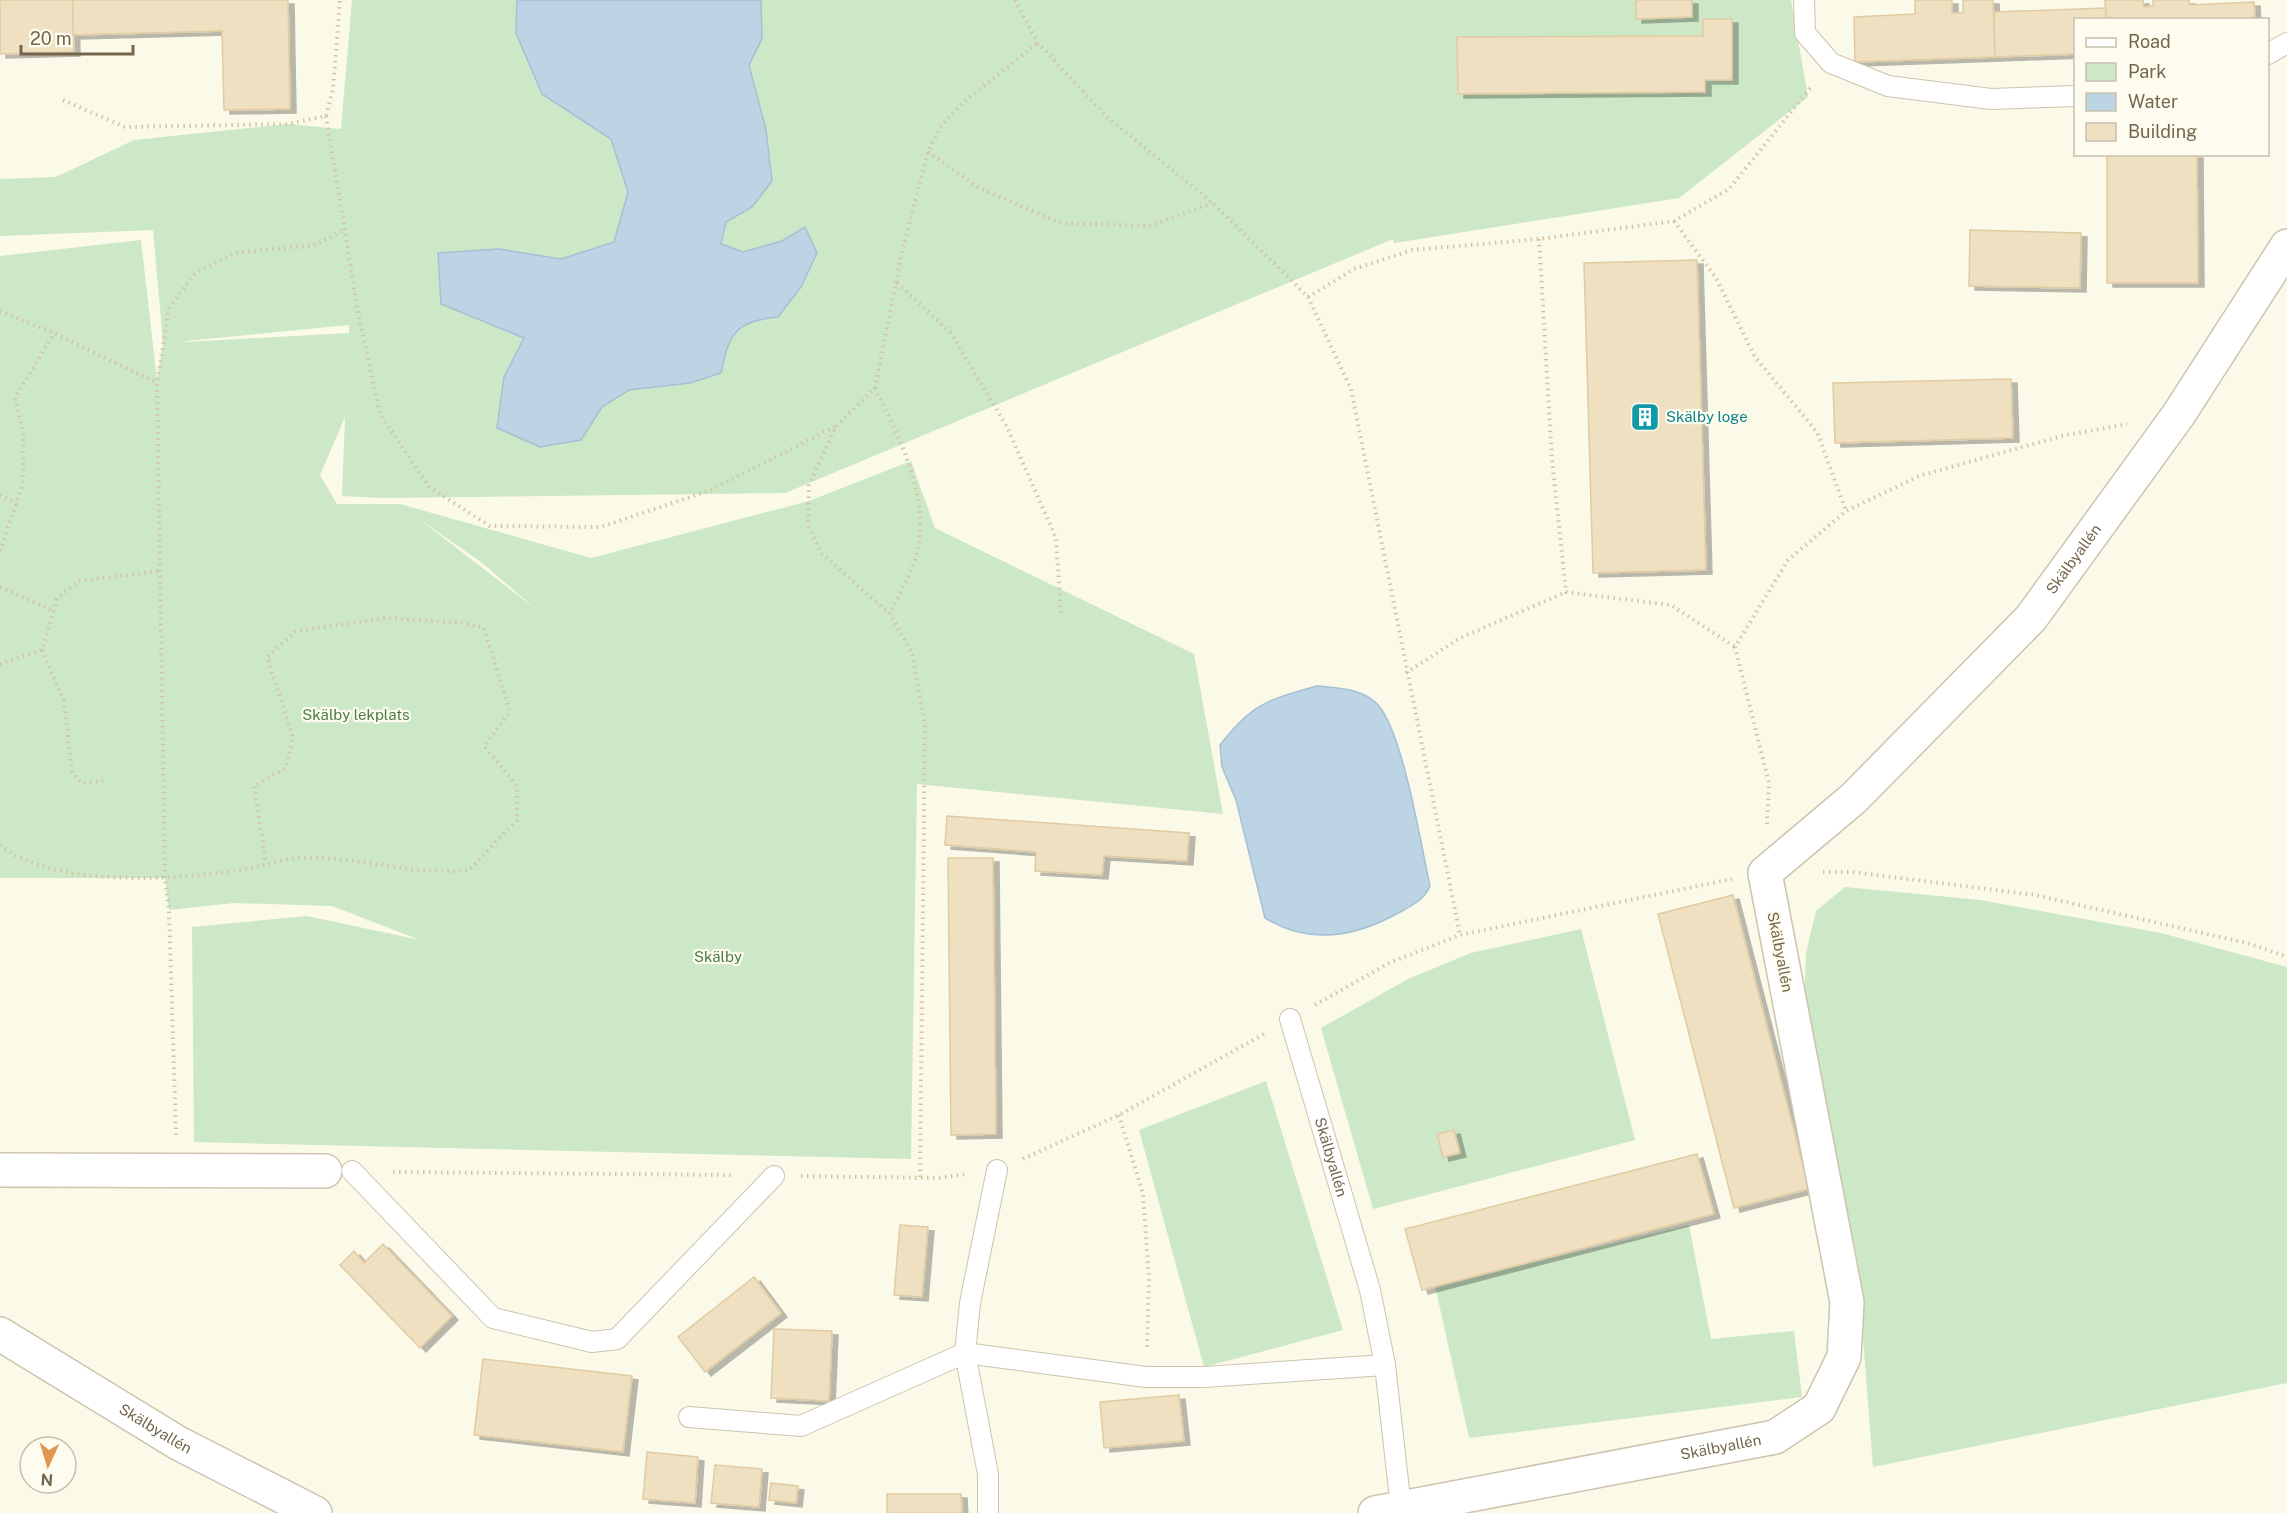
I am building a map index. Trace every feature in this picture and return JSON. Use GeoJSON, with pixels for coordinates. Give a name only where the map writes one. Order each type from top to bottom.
{"type":"FeatureCollection","features":[{"type":"Feature","properties":{"kind":"street","name":"Skälbyallén"},"geometry":{"type":"LineString","coordinates":[[1388,1510],[1775,1437],[1819,1408],[1844,1357],[1847,1302],[1765,873],[1854,798],[2031,618],[2179,414],[2287,246]]}},
{"type":"Feature","properties":{"kind":"street"},"geometry":{"type":"LineString","coordinates":[[0,1170],[338,1171]]}},
{"type":"Feature","properties":{"kind":"street","name":"Skälbyallén"},"geometry":{"type":"LineString","coordinates":[[0,1334],[178,1443],[315,1513]]}},
{"type":"Feature","properties":{"kind":"lane"},"geometry":{"type":"LineString","coordinates":[[1804,0],[1806,33],[1831,63],[1888,86],[1991,99],[2074,96]]}},
{"type":"Feature","properties":{"kind":"lane"},"geometry":{"type":"LineString","coordinates":[[2269,53],[2287,43]]}},
{"type":"Feature","properties":{"kind":"lane","name":"Skälbyallén"},"geometry":{"type":"LineString","coordinates":[[1290,1019],[1370,1290],[1385,1365],[1388,1510]]}},
{"type":"Feature","properties":{"kind":"lane"},"geometry":{"type":"LineString","coordinates":[[988,1513],[988,1474],[965,1353],[970,1303],[997,1170]]}},
{"type":"Feature","properties":{"kind":"lane"},"geometry":{"type":"LineString","coordinates":[[338,1171],[493,1318],[592,1342],[617,1339],[774,1176]]}},
{"type":"Feature","properties":{"kind":"lane"},"geometry":{"type":"LineString","coordinates":[[689,1417],[801,1426],[965,1353],[1146,1377],[1204,1377],[1385,1365]]}},
{"type":"Feature","properties":{"kind":"path"},"geometry":{"type":"LineString","coordinates":[[340,0],[333,89],[326,116],[380,414],[429,487],[490,526],[601,526],[711,490],[836,426],[875,388],[896,282],[928,152],[941,126],[965,101],[1038,43]]}},
{"type":"Feature","properties":{"kind":"path"},"geometry":{"type":"LineString","coordinates":[[1015,0],[1038,43],[1108,118],[1212,203],[1308,297],[1351,389],[1460,934]]}},
{"type":"Feature","properties":{"kind":"path"},"geometry":{"type":"LineString","coordinates":[[1308,297],[1354,269],[1412,250],[1539,239],[1674,221],[1729,189],[1831,63]]}},
{"type":"Feature","properties":{"kind":"path"},"geometry":{"type":"LineString","coordinates":[[63,100],[125,127],[288,124],[326,116]]}},
{"type":"Feature","properties":{"kind":"path"},"geometry":{"type":"LineString","coordinates":[[928,152],[979,188],[1060,223],[1149,226],[1212,203]]}},
{"type":"Feature","properties":{"kind":"path"},"geometry":{"type":"LineString","coordinates":[[1674,221],[1716,278],[1755,357],[1817,432],[1846,510]]}},
{"type":"Feature","properties":{"kind":"path"},"geometry":{"type":"LineString","coordinates":[[177,1169],[169,910],[165,878],[157,383],[169,308],[195,273],[236,253],[316,245],[345,229]]}},
{"type":"Feature","properties":{"kind":"path"},"geometry":{"type":"LineString","coordinates":[[1539,239],[1552,460],[1566,591]]}},
{"type":"Feature","properties":{"kind":"path"},"geometry":{"type":"LineString","coordinates":[[896,282],[950,332],[1007,428],[1056,538],[1061,614]]}},
{"type":"Feature","properties":{"kind":"path"},"geometry":{"type":"LineString","coordinates":[[0,311],[54,333],[157,383]]}},
{"type":"Feature","properties":{"kind":"path"},"geometry":{"type":"LineString","coordinates":[[0,551],[23,484],[23,431],[15,398],[54,333]]}},
{"type":"Feature","properties":{"kind":"path"},"geometry":{"type":"LineString","coordinates":[[875,388],[903,445],[922,515],[915,559],[890,614]]}},
{"type":"Feature","properties":{"kind":"path"},"geometry":{"type":"LineString","coordinates":[[1735,647],[1788,560],[1846,510],[1919,476],[2062,436],[2179,414]]}},
{"type":"Feature","properties":{"kind":"path"},"geometry":{"type":"LineString","coordinates":[[836,426],[809,485],[808,525],[821,553],[890,614],[912,653],[925,724],[920,1177]]}},
{"type":"Feature","properties":{"kind":"path"},"geometry":{"type":"LineString","coordinates":[[0,495],[17,504]]}},
{"type":"Feature","properties":{"kind":"path"},"geometry":{"type":"LineString","coordinates":[[103,781],[82,783],[72,773],[64,701],[42,650],[57,599],[78,580],[160,571]]}},
{"type":"Feature","properties":{"kind":"path"},"geometry":{"type":"LineString","coordinates":[[0,587],[54,611]]}},
{"type":"Feature","properties":{"kind":"path"},"geometry":{"type":"LineString","coordinates":[[338,1171],[937,1178],[997,1170],[1119,1115],[1389,963],[1460,934],[1765,873],[1769,783],[1735,647],[1671,605],[1566,591],[1460,638],[1406,673]]}},
{"type":"Feature","properties":{"kind":"path"},"geometry":{"type":"LineString","coordinates":[[0,845],[15,857],[76,875],[165,878],[238,870],[266,864],[292,858],[353,859],[418,870],[468,871],[517,820],[518,786],[484,746],[510,712],[484,628],[464,623],[386,618],[296,631],[267,657],[293,737],[286,768],[254,786],[266,864]]}},
{"type":"Feature","properties":{"kind":"path"},"geometry":{"type":"LineString","coordinates":[[0,664],[42,650]]}},
{"type":"Feature","properties":{"kind":"path"},"geometry":{"type":"LineString","coordinates":[[1820,872],[1853,872],[2035,896],[2251,944],[2287,957]]}},
{"type":"Feature","properties":{"kind":"path"},"geometry":{"type":"LineString","coordinates":[[1119,1115],[1143,1194],[1149,1278],[1146,1377]]}},
{"type":"Feature","properties":{"kind":"green space"},"geometry":{"type":"Polygon","coordinates":[[[352,0],[517,0],[516,33],[542,94],[611,139],[628,192],[615,242],[561,259],[499,249],[442,304],[525,338],[504,377],[580,440],[602,407],[629,390],[690,383],[727,341],[753,319],[778,317],[801,287],[817,253],[782,241],[743,252],[721,244],[726,222],[752,207],[766,130],[749,65],[761,39],[761,0],[1791,0],[1808,97],[1679,198],[1394,243],[1393,239],[785,493],[382,498],[342,496],[345,417],[320,475],[337,504],[400,504],[591,558],[809,501],[911,461],[935,528],[1194,654],[1223,814],[917,784],[911,1159],[194,1142],[192,927],[307,916],[420,940],[332,906],[234,903],[169,910],[165,878],[0,878],[0,256],[141,240],[157,380],[163,343],[153,230],[0,236],[0,179],[56,177],[134,140],[288,124],[341,129],[352,0]],[[349,325],[186,341],[185,342],[349,333],[349,325]],[[419,519],[537,610],[481,562],[419,519]]]}},
{"type":"Feature","properties":{"kind":"green space"},"geometry":{"type":"Polygon","coordinates":[[[1845,887],[1980,900],[2161,933],[2287,967],[2287,1383],[1873,1467],[1857,1260],[1804,1010],[1806,953],[1816,911],[1845,887]]]}},
{"type":"Feature","properties":{"kind":"green space"},"geometry":{"type":"Polygon","coordinates":[[[1581,929],[1635,1140],[1373,1209],[1321,1028],[1408,979],[1471,953],[1581,929]]]}},
{"type":"Feature","properties":{"kind":"green space"},"geometry":{"type":"Polygon","coordinates":[[[1266,1081],[1343,1330],[1204,1367],[1139,1130],[1266,1081]]]}},
{"type":"Feature","properties":{"kind":"green space"},"geometry":{"type":"Polygon","coordinates":[[[1689,1225],[1711,1339],[1794,1331],[1802,1397],[1469,1438],[1435,1286],[1689,1225]]]}},
{"type":"Feature","properties":{"kind":"water"},"geometry":{"type":"Polygon","coordinates":[[[517,0],[761,0],[762,39],[749,65],[766,130],[772,181],[752,207],[726,222],[721,244],[743,252],[782,241],[805,227],[817,253],[801,287],[778,317],[752,322],[744,326],[731,339],[721,373],[690,383],[629,390],[602,407],[581,440],[540,447],[497,428],[504,377],[524,338],[441,304],[438,253],[499,249],[561,259],[614,242],[628,192],[611,139],[542,94],[516,33],[517,0]]]}},
{"type":"Feature","properties":{"kind":"water"},"geometry":{"type":"Polygon","coordinates":[[[1317,686],[1361,693],[1374,701],[1384,713],[1402,758],[1430,886],[1418,902],[1383,921],[1333,935],[1299,932],[1282,927],[1265,918],[1236,800],[1222,767],[1220,745],[1242,720],[1262,705],[1317,686]]]}},
{"type":"Feature","properties":{"kind":"building"},"geometry":{"type":"Polygon","coordinates":[[[0,0],[73,0],[74,52],[0,54],[0,0]]]}},
{"type":"Feature","properties":{"kind":"building"},"geometry":{"type":"Polygon","coordinates":[[[73,0],[288,0],[290,109],[224,110],[222,31],[73,35],[73,0]]]}},
{"type":"Feature","properties":{"kind":"building"},"geometry":{"type":"Polygon","coordinates":[[[1636,0],[1692,0],[1692,17],[1636,19],[1636,0]]]}},
{"type":"Feature","properties":{"kind":"building"},"geometry":{"type":"Polygon","coordinates":[[[1915,0],[1952,0],[1952,13],[1963,13],[1963,0],[1993,0],[1995,57],[1855,62],[1854,17],[1915,14],[1915,0]]]}},
{"type":"Feature","properties":{"kind":"building"},"geometry":{"type":"Polygon","coordinates":[[[2105,0],[2143,0],[2144,7],[2153,6],[2153,0],[2189,0],[2189,5],[2254,2],[2255,18],[2106,18],[2105,0]]]}},
{"type":"Feature","properties":{"kind":"building"},"geometry":{"type":"Polygon","coordinates":[[[2106,8],[2106,18],[2074,18],[2074,54],[1995,57],[1994,12],[2106,8]]]}},
{"type":"Feature","properties":{"kind":"building"},"geometry":{"type":"Polygon","coordinates":[[[1703,19],[1732,19],[1732,80],[1705,80],[1705,92],[1458,94],[1457,37],[1703,36],[1703,19]]]}},
{"type":"Feature","properties":{"kind":"building"},"geometry":{"type":"Polygon","coordinates":[[[2107,156],[2197,156],[2198,283],[2107,283],[2107,156]]]}},
{"type":"Feature","properties":{"kind":"building"},"geometry":{"type":"Polygon","coordinates":[[[1970,230],[2081,233],[2080,288],[1969,286],[1970,230]]]}},
{"type":"Feature","properties":{"kind":"building","name":"Skälby loge"},"geometry":{"type":"Polygon","coordinates":[[[1697,260],[1706,570],[1593,573],[1584,263],[1697,260]]]}},
{"type":"Feature","properties":{"kind":"building"},"geometry":{"type":"Polygon","coordinates":[[[2011,379],[2013,438],[1835,443],[1833,383],[2011,379]]]}},
{"type":"Feature","properties":{"kind":"building"},"geometry":{"type":"Polygon","coordinates":[[[947,816],[1189,833],[1187,861],[1104,856],[1102,875],[1035,871],[1036,852],[945,845],[947,816]]]}},
{"type":"Feature","properties":{"kind":"building"},"geometry":{"type":"Polygon","coordinates":[[[948,858],[993,858],[996,1134],[951,1135],[948,858]]]}},
{"type":"Feature","properties":{"kind":"building"},"geometry":{"type":"Polygon","coordinates":[[[1733,895],[1809,1189],[1734,1208],[1658,914],[1733,895]]]}},
{"type":"Feature","properties":{"kind":"building"},"geometry":{"type":"Polygon","coordinates":[[[1454,1130],[1460,1153],[1443,1157],[1437,1134],[1454,1130]]]}},
{"type":"Feature","properties":{"kind":"building"},"geometry":{"type":"Polygon","coordinates":[[[1697,1154],[1714,1214],[1422,1290],[1405,1229],[1697,1154]]]}},
{"type":"Feature","properties":{"kind":"building"},"geometry":{"type":"Polygon","coordinates":[[[900,1225],[928,1227],[922,1297],[894,1295],[900,1225]]]}},
{"type":"Feature","properties":{"kind":"building"},"geometry":{"type":"Polygon","coordinates":[[[383,1244],[452,1316],[420,1348],[340,1265],[354,1251],[364,1263],[383,1244]]]}},
{"type":"Feature","properties":{"kind":"building"},"geometry":{"type":"Polygon","coordinates":[[[754,1277],[781,1313],[705,1372],[678,1337],[754,1277]]]}},
{"type":"Feature","properties":{"kind":"building"},"geometry":{"type":"Polygon","coordinates":[[[774,1329],[832,1331],[829,1401],[771,1398],[774,1329]]]}},
{"type":"Feature","properties":{"kind":"building"},"geometry":{"type":"Polygon","coordinates":[[[483,1359],[632,1376],[623,1452],[474,1435],[483,1359]]]}},
{"type":"Feature","properties":{"kind":"building"},"geometry":{"type":"Polygon","coordinates":[[[1179,1395],[1184,1441],[1104,1448],[1100,1402],[1179,1395]]]}},
{"type":"Feature","properties":{"kind":"building"},"geometry":{"type":"Polygon","coordinates":[[[647,1452],[698,1457],[695,1503],[643,1499],[647,1452]]]}},
{"type":"Feature","properties":{"kind":"building"},"geometry":{"type":"Polygon","coordinates":[[[715,1465],[762,1469],[759,1507],[711,1503],[715,1465]]]}},
{"type":"Feature","properties":{"kind":"building"},"geometry":{"type":"Polygon","coordinates":[[[771,1483],[798,1486],[796,1503],[769,1500],[771,1483]]]}},
{"type":"Feature","properties":{"kind":"building"},"geometry":{"type":"Polygon","coordinates":[[[887,1494],[961,1494],[962,1513],[887,1513],[887,1494]]]}},
{"type":"Feature","properties":{"kind":"place","name":"Skälby loge"},"geometry":{"type":"Point","coordinates":[1645,417]}},
{"type":"Feature","properties":{"kind":"park label","name":"Skälby lekplats"},"geometry":{"type":"Point","coordinates":[356,715]}},
{"type":"Feature","properties":{"kind":"park label","name":"Skälby"},"geometry":{"type":"Point","coordinates":[718,957]}}]}
